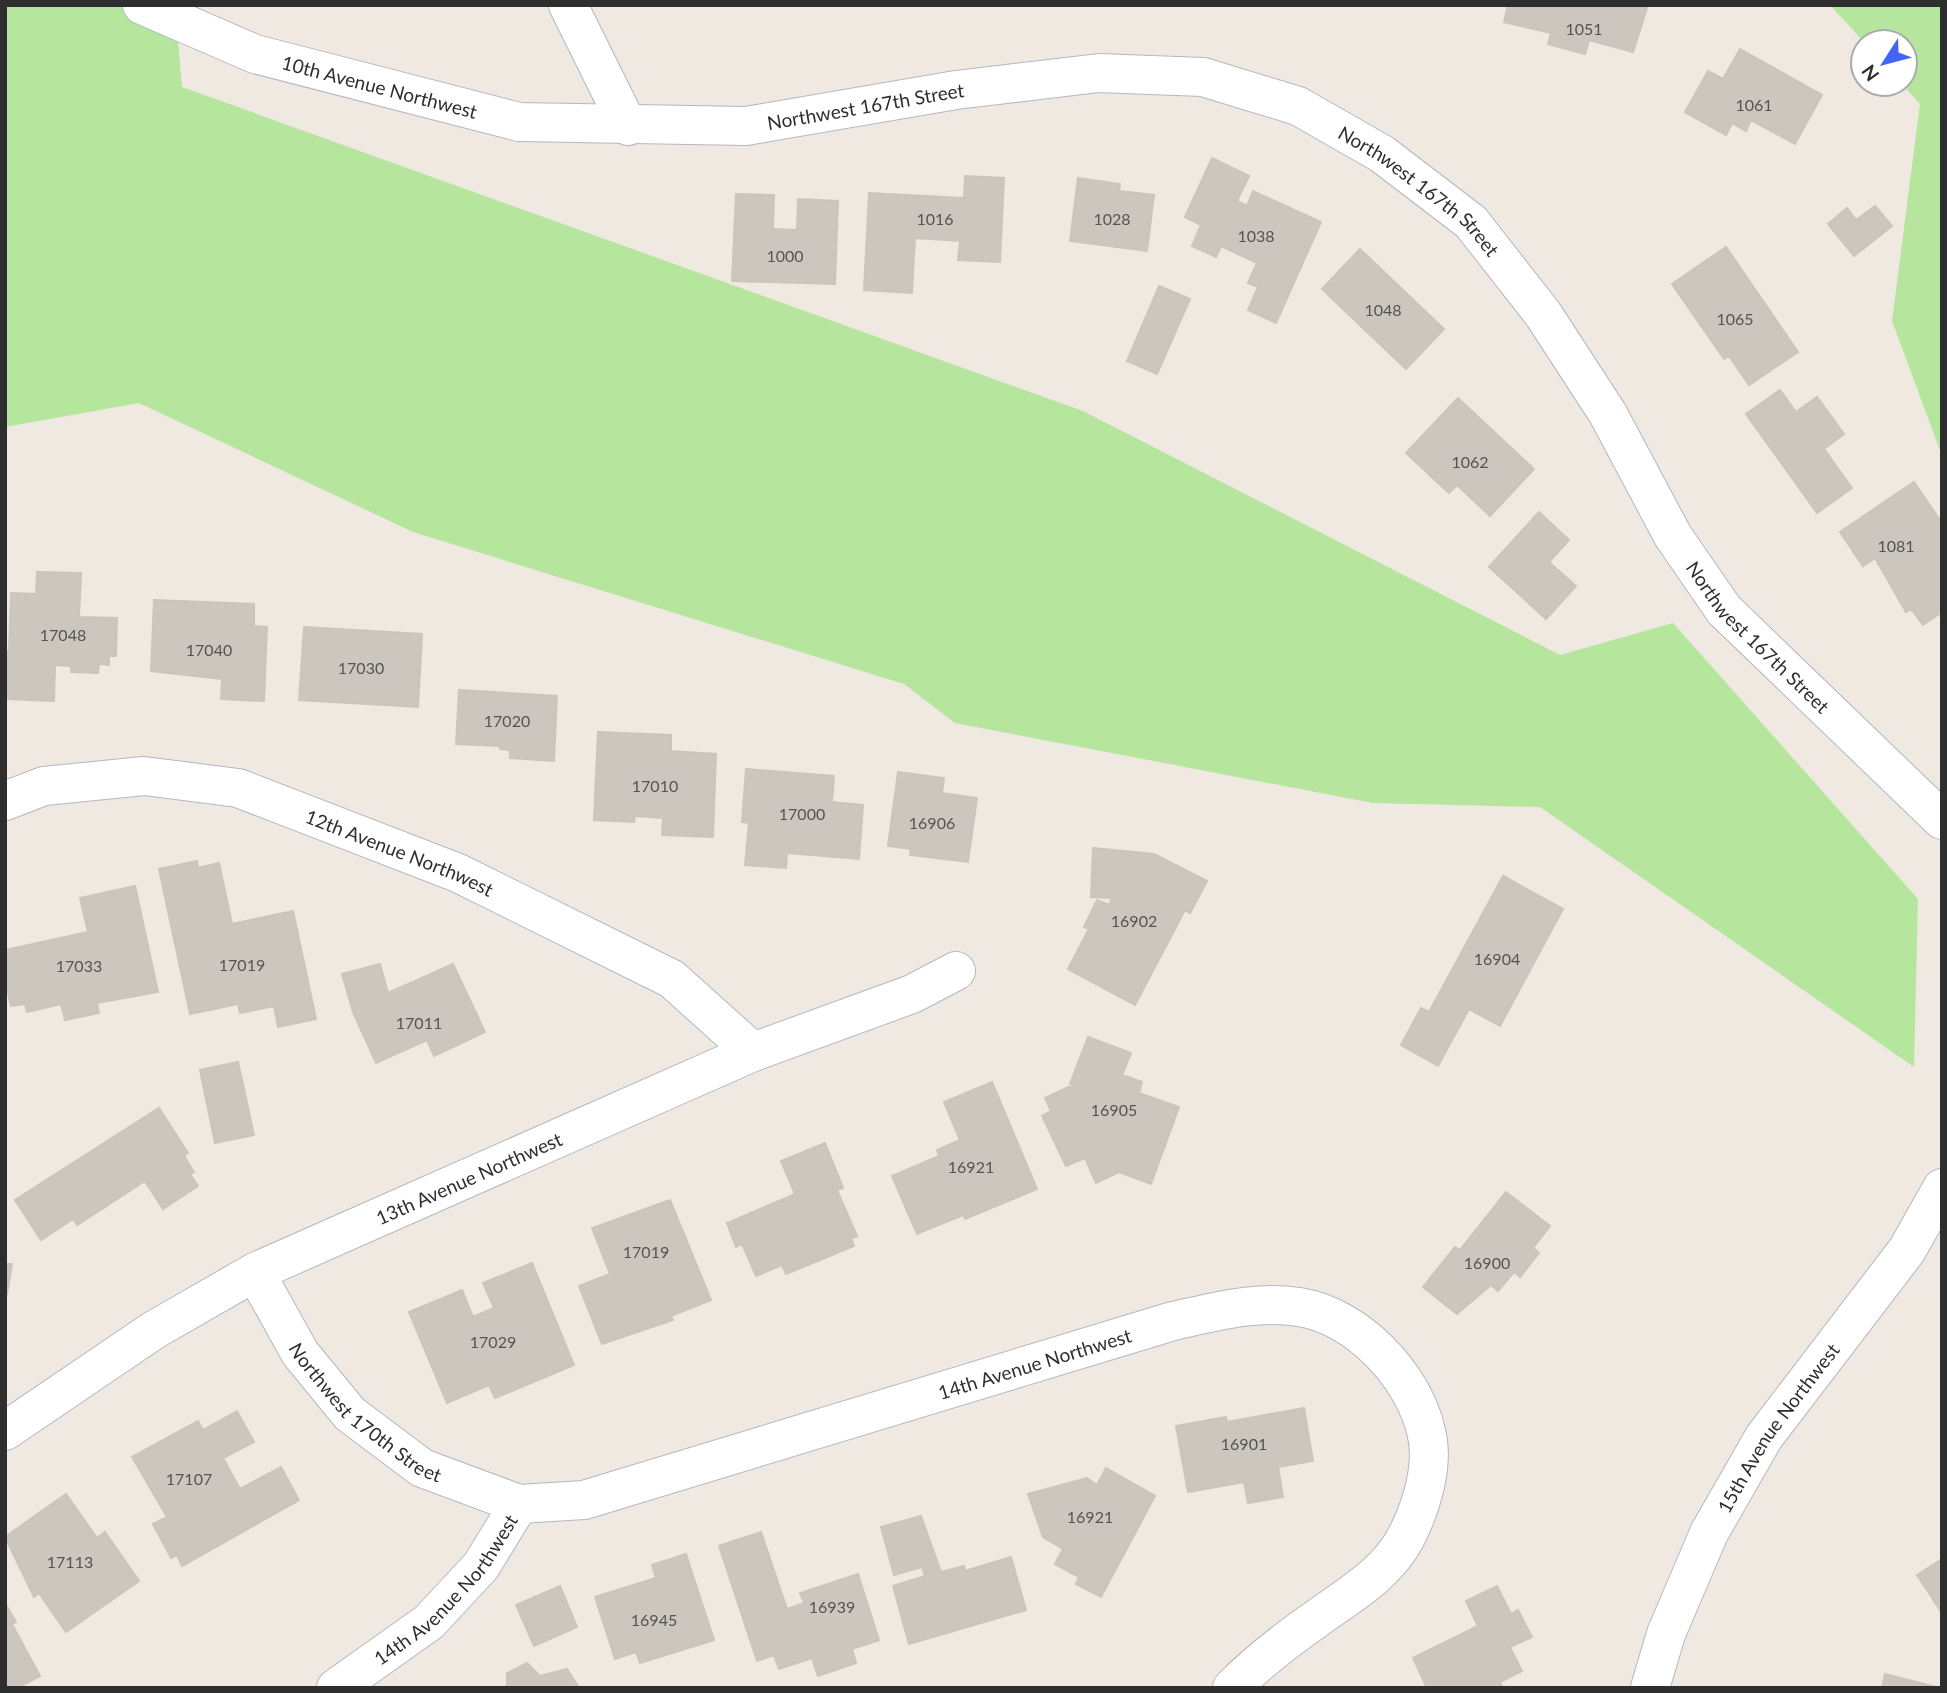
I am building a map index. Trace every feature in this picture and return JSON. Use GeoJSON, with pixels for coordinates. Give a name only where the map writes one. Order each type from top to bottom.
{"type":"FeatureCollection","features":[{"type":"Feature","properties":{"kind":"street","name":"10th Avenue Northwest"},"geometry":{"type":"LineString","coordinates":[[142,5],[255,54],[519,122],[628,125]]}},
{"type":"Feature","properties":{"kind":"street"},"geometry":{"type":"LineString","coordinates":[[568,5],[628,125]]}},
{"type":"Feature","properties":{"kind":"street","name":"Northwest 167th Street"},"geometry":{"type":"LineString","coordinates":[[628,125],[747,126],[956,90],[1099,73],[1203,77],[1298,106],[1382,154],[1471,222],[1539,309],[1608,414],[1673,536],[1724,610],[1942,821]]}},
{"type":"Feature","properties":{"kind":"street","name":"12th Avenue Northwest"},"geometry":{"type":"LineString","coordinates":[[5,801],[44,786],[144,776],[238,788],[458,873],[672,979],[753,1052]]}},
{"type":"Feature","properties":{"kind":"street","name":"13th Avenue Northwest"},"geometry":{"type":"LineString","coordinates":[[5,1431],[154,1330],[255,1272],[753,1052],[912,995],[956,971]]}},
{"type":"Feature","properties":{"kind":"street","name":"15th Avenue Northwest"},"geometry":{"type":"LineString","coordinates":[[1650,1688],[1666,1634],[1709,1533],[1764,1437],[1907,1250],[1942,1188]]}},
{"type":"Feature","properties":{"kind":"street","name":"Northwest 170th Street"},"geometry":{"type":"LineString","coordinates":[[255,1272],[300,1353],[351,1414],[422,1468],[519,1504]]}},
{"type":"Feature","properties":{"kind":"street","name":"14th Avenue Northwest"},"geometry":{"type":"LineString","coordinates":[[336,1688],[429,1622],[481,1566],[519,1504],[584,1500],[1173,1321],[1249,1304],[1309,1309],[1320,1312],[1377,1345],[1409,1388],[1427,1432],[1427,1480],[1405,1539],[1380,1573],[1289,1638],[1232,1688]]}},
{"type":"Feature","properties":{"kind":"green space"},"geometry":{"type":"Polygon","coordinates":[[[5,5],[175,5],[182,87],[1083,411],[1560,655],[1673,623],[1918,899],[1914,1067],[1540,807],[1373,803],[955,723],[904,684],[413,532],[139,403],[5,427],[5,5]]]}},
{"type":"Feature","properties":{"kind":"green space"},"geometry":{"type":"Polygon","coordinates":[[[1830,5],[1942,5],[1942,456],[1892,321],[1920,104],[1915,98],[1919,98],[1919,28],[1851,28],[1830,5]]]}},
{"type":"Feature","properties":{"kind":"building"},"geometry":{"type":"Polygon","coordinates":[[[1508,5],[1648,5],[1633,52],[1589,40],[1585,54],[1548,44],[1551,33],[1504,22],[1508,5]]]}},
{"type":"Feature","properties":{"kind":"building"},"geometry":{"type":"Polygon","coordinates":[[[1740,49],[1822,95],[1795,144],[1751,120],[1746,131],[1732,123],[1726,135],[1685,112],[1708,71],[1723,79],[1740,49]]]}},
{"type":"Feature","properties":{"kind":"building"},"geometry":{"type":"Polygon","coordinates":[[[1212,158],[1249,176],[1237,201],[1247,206],[1253,191],[1321,222],[1276,323],[1248,310],[1258,287],[1248,283],[1257,263],[1221,246],[1216,257],[1192,246],[1201,225],[1185,217],[1212,158]]]}},
{"type":"Feature","properties":{"kind":"building"},"geometry":{"type":"Polygon","coordinates":[[[965,176],[1004,178],[1000,262],[958,260],[960,241],[915,238],[912,293],[864,290],[869,193],[964,198],[965,176]]]}},
{"type":"Feature","properties":{"kind":"building"},"geometry":{"type":"Polygon","coordinates":[[[1078,178],[1120,184],[1119,191],[1154,195],[1147,251],[1070,241],[1078,178]]]}},
{"type":"Feature","properties":{"kind":"building"},"geometry":{"type":"Polygon","coordinates":[[[736,194],[774,195],[773,229],[797,230],[798,199],[838,201],[835,284],[732,281],[736,194]]]}},
{"type":"Feature","properties":{"kind":"building"},"geometry":{"type":"Polygon","coordinates":[[[1875,206],[1892,226],[1854,256],[1828,224],[1847,208],[1856,220],[1875,206]]]}},
{"type":"Feature","properties":{"kind":"building"},"geometry":{"type":"Polygon","coordinates":[[[1726,247],[1798,352],[1749,385],[1729,356],[1724,359],[1672,284],[1726,247]]]}},
{"type":"Feature","properties":{"kind":"building"},"geometry":{"type":"Polygon","coordinates":[[[1360,249],[1444,329],[1406,369],[1322,289],[1360,249]]]}},
{"type":"Feature","properties":{"kind":"building"},"geometry":{"type":"Polygon","coordinates":[[[1159,286],[1190,299],[1157,374],[1127,361],[1159,286]]]}},
{"type":"Feature","properties":{"kind":"building"},"geometry":{"type":"Polygon","coordinates":[[[1780,390],[1796,412],[1817,397],[1844,434],[1824,449],[1852,488],[1817,513],[1746,414],[1780,390]]]}},
{"type":"Feature","properties":{"kind":"building"},"geometry":{"type":"Polygon","coordinates":[[[1458,398],[1534,469],[1490,516],[1457,485],[1449,493],[1406,453],[1458,398]]]}},
{"type":"Feature","properties":{"kind":"building"},"geometry":{"type":"Polygon","coordinates":[[[1914,482],[1942,523],[1942,612],[1923,625],[1911,609],[1906,612],[1875,558],[1863,566],[1840,532],[1914,482]]]}},
{"type":"Feature","properties":{"kind":"building"},"geometry":{"type":"Polygon","coordinates":[[[1539,512],[1569,540],[1549,562],[1576,586],[1546,619],[1489,567],[1539,512]]]}},
{"type":"Feature","properties":{"kind":"building"},"geometry":{"type":"Polygon","coordinates":[[[37,572],[81,573],[79,617],[117,618],[116,656],[109,656],[109,665],[99,664],[98,673],[71,672],[71,666],[55,665],[54,701],[5,699],[5,651],[9,651],[11,593],[36,594],[37,572]]]}},
{"type":"Feature","properties":{"kind":"building"},"geometry":{"type":"Polygon","coordinates":[[[154,600],[254,604],[254,626],[267,627],[264,701],[221,699],[222,679],[151,671],[154,600]]]}},
{"type":"Feature","properties":{"kind":"building"},"geometry":{"type":"Polygon","coordinates":[[[304,627],[422,634],[418,707],[299,700],[304,627]]]}},
{"type":"Feature","properties":{"kind":"building"},"geometry":{"type":"Polygon","coordinates":[[[459,690],[557,696],[554,761],[510,758],[510,750],[500,749],[500,746],[456,744],[459,690]]]}},
{"type":"Feature","properties":{"kind":"building"},"geometry":{"type":"Polygon","coordinates":[[[598,732],[671,735],[671,751],[716,754],[713,837],[662,835],[663,818],[635,816],[634,822],[594,820],[598,732]]]}},
{"type":"Feature","properties":{"kind":"building"},"geometry":{"type":"Polygon","coordinates":[[[746,769],[834,776],[832,802],[863,805],[859,859],[787,853],[786,868],[745,865],[749,823],[742,822],[746,769]]]}},
{"type":"Feature","properties":{"kind":"building"},"geometry":{"type":"Polygon","coordinates":[[[898,772],[944,778],[942,793],[977,798],[968,862],[910,855],[911,849],[888,846],[898,772]]]}},
{"type":"Feature","properties":{"kind":"building"},"geometry":{"type":"Polygon","coordinates":[[[1093,848],[1154,854],[1207,881],[1190,913],[1185,910],[1135,1005],[1068,969],[1089,929],[1084,927],[1097,900],[1109,905],[1112,898],[1091,897],[1093,848]]]}},
{"type":"Feature","properties":{"kind":"building"},"geometry":{"type":"Polygon","coordinates":[[[197,861],[198,868],[219,863],[232,924],[293,911],[316,1019],[278,1027],[274,1006],[240,1013],[238,1004],[190,1014],[159,869],[197,861]]]}},
{"type":"Feature","properties":{"kind":"building"},"geometry":{"type":"Polygon","coordinates":[[[1503,876],[1563,909],[1500,1026],[1469,1009],[1438,1066],[1401,1045],[1421,1008],[1429,1012],[1503,876]]]}},
{"type":"Feature","properties":{"kind":"building"},"geometry":{"type":"Polygon","coordinates":[[[135,886],[158,992],[97,1003],[99,1013],[65,1020],[61,1004],[27,1012],[25,1004],[11,1006],[5,979],[5,950],[88,932],[80,898],[135,886]]]}},
{"type":"Feature","properties":{"kind":"building"},"geometry":{"type":"Polygon","coordinates":[[[380,964],[388,993],[453,964],[485,1032],[434,1056],[427,1040],[376,1063],[353,1012],[342,974],[380,964]]]}},
{"type":"Feature","properties":{"kind":"building"},"geometry":{"type":"Polygon","coordinates":[[[1088,1037],[1131,1053],[1122,1075],[1142,1082],[1139,1093],[1179,1107],[1151,1184],[1119,1172],[1096,1183],[1085,1158],[1066,1166],[1042,1116],[1051,1111],[1045,1098],[1073,1085],[1070,1084],[1088,1037]]]}},
{"type":"Feature","properties":{"kind":"building"},"geometry":{"type":"Polygon","coordinates":[[[238,1062],[254,1135],[215,1143],[200,1070],[238,1062]]]}},
{"type":"Feature","properties":{"kind":"building"},"geometry":{"type":"Polygon","coordinates":[[[992,1082],[1037,1189],[965,1219],[963,1215],[917,1234],[892,1176],[939,1156],[937,1150],[960,1140],[944,1102],[992,1082]]]}},
{"type":"Feature","properties":{"kind":"building"},"geometry":{"type":"Polygon","coordinates":[[[159,1108],[188,1153],[184,1156],[194,1172],[190,1174],[198,1186],[163,1209],[145,1181],[77,1225],[73,1219],[41,1240],[15,1200],[159,1108]]]}},
{"type":"Feature","properties":{"kind":"building"},"geometry":{"type":"Polygon","coordinates":[[[825,1143],[843,1188],[837,1190],[857,1236],[851,1239],[854,1246],[786,1274],[782,1265],[756,1276],[742,1244],[736,1247],[727,1223],[795,1194],[781,1161],[825,1143]]]}},
{"type":"Feature","properties":{"kind":"building"},"geometry":{"type":"Polygon","coordinates":[[[1506,1192],[1550,1226],[1533,1248],[1539,1253],[1520,1277],[1514,1272],[1498,1291],[1491,1285],[1457,1314],[1423,1287],[1455,1247],[1460,1250],[1506,1192]]]}},
{"type":"Feature","properties":{"kind":"building"},"geometry":{"type":"Polygon","coordinates":[[[670,1200],[711,1300],[671,1316],[673,1320],[602,1344],[579,1286],[610,1274],[592,1228],[670,1200]]]}},
{"type":"Feature","properties":{"kind":"building"},"geometry":{"type":"Polygon","coordinates":[[[532,1263],[574,1365],[495,1398],[489,1385],[447,1403],[409,1312],[462,1290],[473,1317],[494,1308],[483,1283],[532,1263]]]}},
{"type":"Feature","properties":{"kind":"building"},"geometry":{"type":"Polygon","coordinates":[[[5,1264],[12,1264],[7,1294],[5,1294],[5,1264]]]}},
{"type":"Feature","properties":{"kind":"building"},"geometry":{"type":"Polygon","coordinates":[[[1304,1408],[1313,1461],[1278,1467],[1283,1497],[1248,1503],[1244,1482],[1188,1492],[1176,1426],[1226,1417],[1227,1422],[1304,1408]]]}},
{"type":"Feature","properties":{"kind":"building"},"geometry":{"type":"Polygon","coordinates":[[[237,1411],[254,1442],[223,1458],[240,1489],[281,1467],[299,1500],[182,1566],[177,1555],[171,1558],[153,1524],[167,1517],[132,1457],[198,1421],[203,1430],[237,1411]]]}},
{"type":"Feature","properties":{"kind":"building"},"geometry":{"type":"Polygon","coordinates":[[[1106,1468],[1155,1496],[1101,1597],[1076,1584],[1079,1577],[1055,1564],[1063,1549],[1043,1537],[1028,1494],[1087,1478],[1097,1485],[1106,1468]]]}},
{"type":"Feature","properties":{"kind":"building"},"geometry":{"type":"Polygon","coordinates":[[[66,1494],[97,1538],[105,1532],[139,1581],[66,1632],[39,1593],[34,1597],[5,1537],[66,1494]]]}},
{"type":"Feature","properties":{"kind":"building"},"geometry":{"type":"Polygon","coordinates":[[[921,1516],[941,1572],[964,1566],[965,1571],[1011,1557],[1026,1610],[909,1644],[893,1586],[925,1576],[922,1567],[894,1575],[881,1527],[921,1516]]]}},
{"type":"Feature","properties":{"kind":"building"},"geometry":{"type":"Polygon","coordinates":[[[761,1532],[787,1609],[804,1603],[800,1593],[858,1574],[879,1640],[852,1649],[856,1663],[818,1676],[812,1658],[779,1669],[774,1655],[757,1661],[719,1546],[761,1532]]]}},
{"type":"Feature","properties":{"kind":"building"},"geometry":{"type":"Polygon","coordinates":[[[686,1554],[714,1640],[640,1663],[636,1652],[615,1659],[595,1597],[656,1578],[652,1565],[686,1554]]]}},
{"type":"Feature","properties":{"kind":"building"},"geometry":{"type":"Polygon","coordinates":[[[1942,1559],[1942,1613],[1917,1575],[1942,1559]]]}},
{"type":"Feature","properties":{"kind":"building"},"geometry":{"type":"Polygon","coordinates":[[[560,1586],[577,1627],[534,1646],[516,1605],[560,1586]]]}},
{"type":"Feature","properties":{"kind":"building"},"geometry":{"type":"Polygon","coordinates":[[[1497,1586],[1511,1614],[1518,1610],[1532,1637],[1510,1647],[1522,1671],[1500,1682],[1503,1688],[1427,1688],[1413,1658],[1478,1626],[1466,1601],[1497,1586]]]}},
{"type":"Feature","properties":{"kind":"building"},"geometry":{"type":"Polygon","coordinates":[[[5,1603],[16,1622],[12,1624],[40,1676],[17,1688],[5,1688],[5,1603]]]}},
{"type":"Feature","properties":{"kind":"building"},"geometry":{"type":"Polygon","coordinates":[[[527,1663],[540,1676],[567,1669],[579,1688],[507,1688],[507,1673],[527,1663]]]}},
{"type":"Feature","properties":{"kind":"building"},"geometry":{"type":"Polygon","coordinates":[[[1885,1674],[1936,1687],[1882,1688],[1885,1674]]]}}]}
